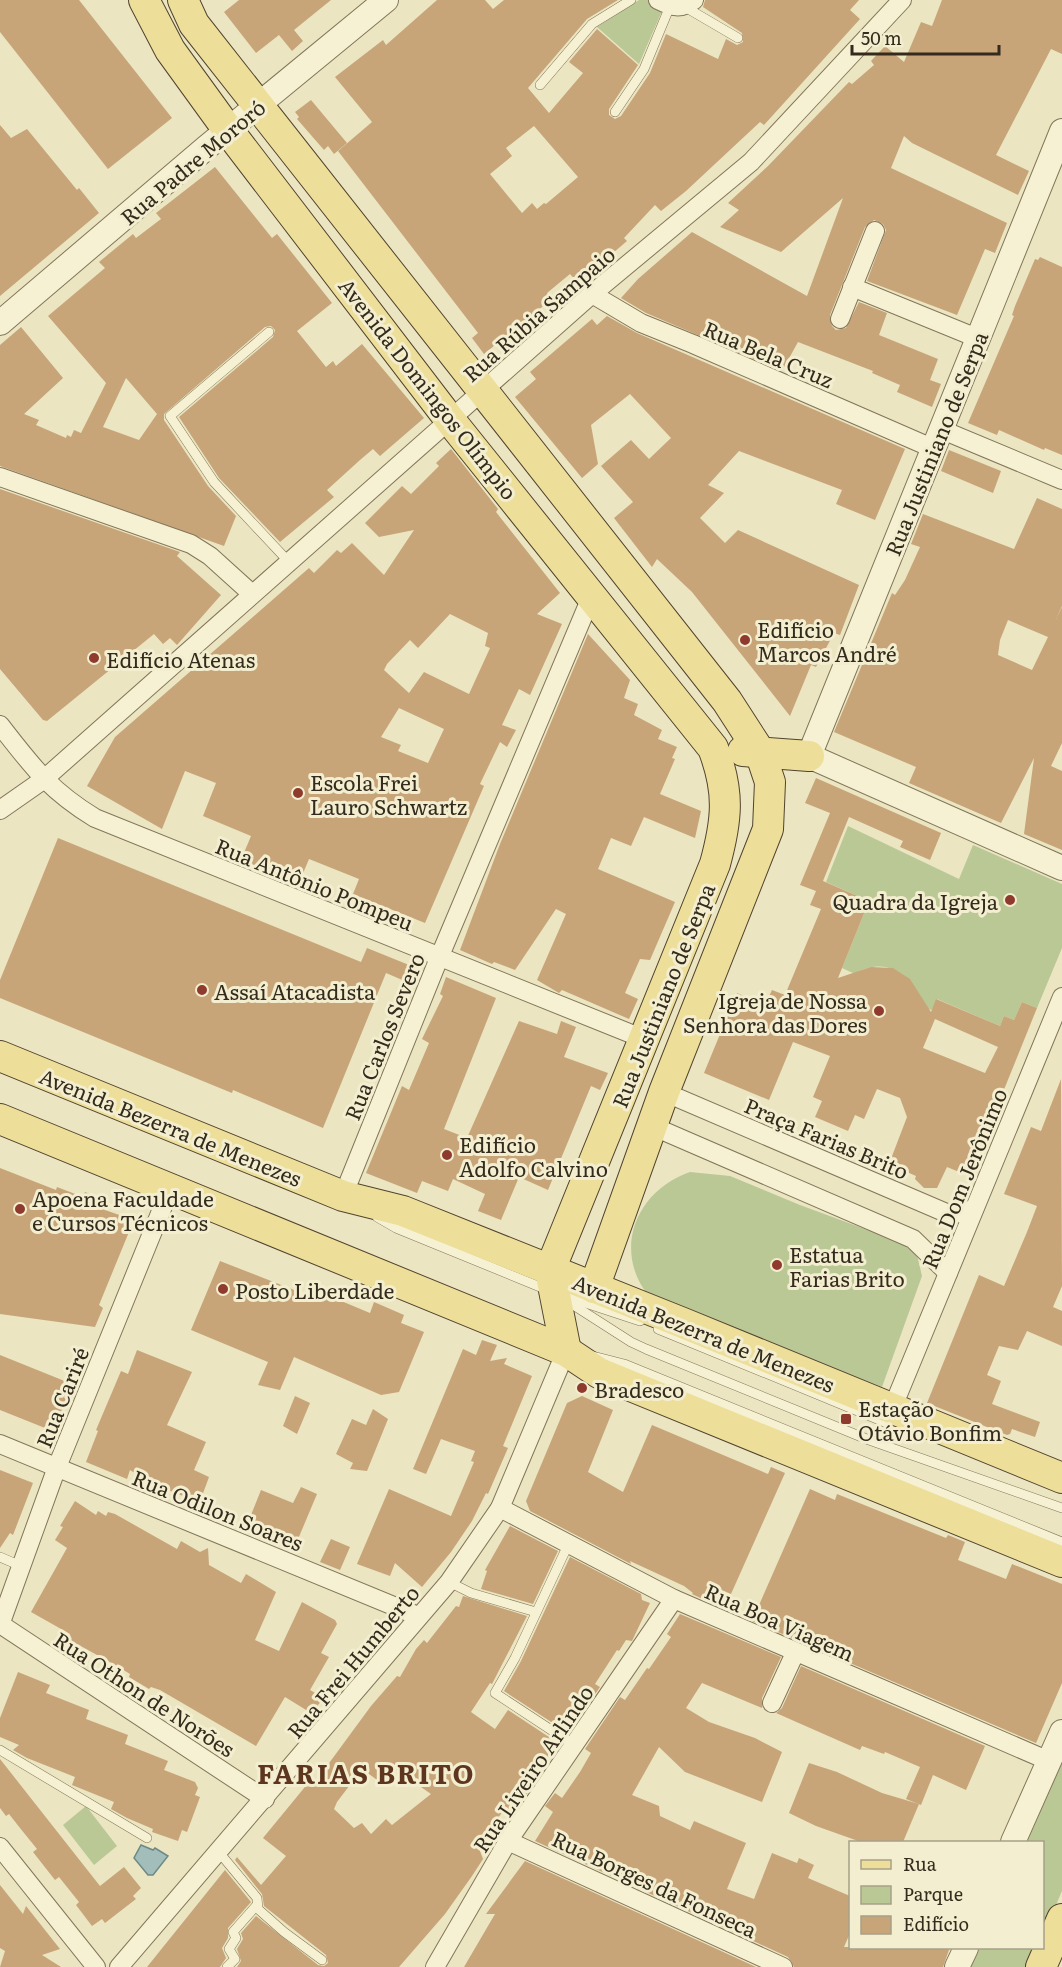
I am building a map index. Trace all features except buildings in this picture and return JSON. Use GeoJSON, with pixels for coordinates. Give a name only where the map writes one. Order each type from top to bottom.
{"type":"FeatureCollection","features":[{"type":"Feature","properties":{"kind":"main road","name":"Avenida Domingos Olímpio"},"geometry":{"type":"LineString","coordinates":[[144,0],[170,50],[228,130],[450,420],[712,748],[722,771]]}},
{"type":"Feature","properties":{"kind":"main road","name":"Avenida Domingos Olímpio"},"geometry":{"type":"LineString","coordinates":[[183,0],[194,24],[727,701],[760,752]]}},
{"type":"Feature","properties":{"kind":"main road"},"geometry":{"type":"LineString","coordinates":[[620,632],[649,648],[670,669],[730,746],[738,750],[809,756]]}},
{"type":"Feature","properties":{"kind":"main road","name":"Rua Justiniano de Serpa"},"geometry":{"type":"LineString","coordinates":[[594,1288],[664,1092],[768,830],[770,782],[760,752]]}},
{"type":"Feature","properties":{"kind":"main road"},"geometry":{"type":"LineString","coordinates":[[727,810],[809,756]]}},
{"type":"Feature","properties":{"kind":"main road","name":"Rua Justiniano de Serpa"},"geometry":{"type":"LineString","coordinates":[[552,1282],[644,1039],[715,864],[727,810],[722,771]]}},
{"type":"Feature","properties":{"kind":"main road","name":"Avenida Bezerra de Menezes"},"geometry":{"type":"LineString","coordinates":[[0,1056],[343,1196],[403,1211],[552,1282],[594,1288],[892,1417],[1062,1478]]}},
{"type":"Feature","properties":{"kind":"main road"},"geometry":{"type":"LineString","coordinates":[[0,1119],[566,1351],[608,1377],[1062,1562]]}},
{"type":"Feature","properties":{"kind":"main road"},"geometry":{"type":"LineString","coordinates":[[552,1282],[566,1351]]}},
{"type":"Feature","properties":{"kind":"main road"},"geometry":{"type":"LineString","coordinates":[[1041,1967],[1062,1919]]}},
{"type":"Feature","properties":{"kind":"street","name":"Rua Padre Mororó"},"geometry":{"type":"LineString","coordinates":[[0,323],[386,0]]}},
{"type":"Feature","properties":{"kind":"street","name":"Rua Rúbia Sampaio"},"geometry":{"type":"LineString","coordinates":[[0,810],[43,780],[251,593],[483,392],[592,294],[751,162],[902,0]]}},
{"type":"Feature","properties":{"kind":"street","name":"Rua Justiniano de Serpa"},"geometry":{"type":"LineString","coordinates":[[809,756],[1062,131]]}},
{"type":"Feature","properties":{"kind":"street"},"geometry":{"type":"LineString","coordinates":[[840,319],[875,231]]}},
{"type":"Feature","properties":{"kind":"street"},"geometry":{"type":"LineString","coordinates":[[852,287],[977,338]]}},
{"type":"Feature","properties":{"kind":"street","name":"Rua Bela Cruz"},"geometry":{"type":"LineString","coordinates":[[592,294],[665,334],[936,439],[1062,480]]}},
{"type":"Feature","properties":{"kind":"street"},"geometry":{"type":"LineString","coordinates":[[0,477],[192,544],[210,556],[251,593]]}},
{"type":"Feature","properties":{"kind":"street","name":"Rua Carlos Severo"},"geometry":{"type":"LineString","coordinates":[[343,1196],[439,958],[592,595]]}},
{"type":"Feature","properties":{"kind":"street","name":"Rua Antônio Pompeu"},"geometry":{"type":"LineString","coordinates":[[0,725],[43,780],[72,804],[95,818],[644,1039]]}},
{"type":"Feature","properties":{"kind":"street"},"geometry":{"type":"LineString","coordinates":[[809,756],[1062,868]]}},
{"type":"Feature","properties":{"kind":"street","name":"Rua Dom Jerônimo"},"geometry":{"type":"LineString","coordinates":[[892,1417],[948,1273],[1062,997]]}},
{"type":"Feature","properties":{"kind":"street","name":"Praça Farias Brito"},"geometry":{"type":"LineString","coordinates":[[664,1092],[951,1215],[974,1209]]}},
{"type":"Feature","properties":{"kind":"street"},"geometry":{"type":"LineString","coordinates":[[652,1126],[913,1239],[948,1273]]}},
{"type":"Feature","properties":{"kind":"street","name":"Rua Cariré"},"geometry":{"type":"LineString","coordinates":[[0,1624],[57,1467],[170,1189]]}},
{"type":"Feature","properties":{"kind":"street","name":"Rua Frei Humberto"},"geometry":{"type":"LineString","coordinates":[[119,1967],[449,1582],[500,1508],[566,1351]]}},
{"type":"Feature","properties":{"kind":"street","name":"Rua Odilon Soares"},"geometry":{"type":"LineString","coordinates":[[0,1444],[418,1616]]}},
{"type":"Feature","properties":{"kind":"street","name":"Rua Boa Viagem"},"geometry":{"type":"LineString","coordinates":[[500,1508],[674,1599],[1049,1761]]}},
{"type":"Feature","properties":{"kind":"street","name":"Rua Liveiro Arlindo"},"geometry":{"type":"LineString","coordinates":[[435,1967],[508,1841],[674,1599]]}},
{"type":"Feature","properties":{"kind":"street","name":"Rua Othon de Norões"},"geometry":{"type":"LineString","coordinates":[[0,1624],[265,1799]]}},
{"type":"Feature","properties":{"kind":"street"},"geometry":{"type":"LineString","coordinates":[[772,1703],[795,1653]]}},
{"type":"Feature","properties":{"kind":"street"},"geometry":{"type":"LineString","coordinates":[[1013,1841],[1062,1732]]}},
{"type":"Feature","properties":{"kind":"street","name":"Rua Borges da Fonseca"},"geometry":{"type":"LineString","coordinates":[[508,1841],[783,1967]]}},
{"type":"Feature","properties":{"kind":"street"},"geometry":{"type":"LineString","coordinates":[[0,1847],[96,1967]]}},
{"type":"Feature","properties":{"kind":"street"},"geometry":{"type":"LineString","coordinates":[[957,1967],[965,1949]]}},
{"type":"Feature","properties":{"kind":"lane"},"geometry":{"type":"LineString","coordinates":[[540,85],[592,24],[632,0]]}},
{"type":"Feature","properties":{"kind":"lane"},"geometry":{"type":"LineString","coordinates":[[615,111],[644,69],[677,3],[738,38]]}},
{"type":"Feature","properties":{"kind":"lane"},"geometry":{"type":"LineString","coordinates":[[268,332],[170,416],[214,482],[288,561]]}},
{"type":"Feature","properties":{"kind":"lane","name":"Avenida Bezerra de Menezes"},"geometry":{"type":"LineString","coordinates":[[552,1282],[639,1321],[892,1417]]}},
{"type":"Feature","properties":{"kind":"lane","name":"Avenida Bezerra de Menezes"},"geometry":{"type":"LineString","coordinates":[[552,1282],[631,1342],[646,1349],[869,1440],[1062,1508]]}},
{"type":"Feature","properties":{"kind":"lane"},"geometry":{"type":"LineString","coordinates":[[566,1351],[614,1361],[1062,1542]]}},
{"type":"Feature","properties":{"kind":"lane"},"geometry":{"type":"LineString","coordinates":[[568,1545],[495,1693],[574,1745]]}},
{"type":"Feature","properties":{"kind":"lane"},"geometry":{"type":"LineString","coordinates":[[0,1557],[21,1566]]}},
{"type":"Feature","properties":{"kind":"lane"},"geometry":{"type":"LineString","coordinates":[[449,1582],[471,1593],[536,1611]]}},
{"type":"Feature","properties":{"kind":"lane"},"geometry":{"type":"LineString","coordinates":[[0,1750],[147,1838]]}},
{"type":"Feature","properties":{"kind":"lane"},"geometry":{"type":"LineString","coordinates":[[218,1851],[257,1898],[256,1906],[233,1932],[236,1938],[229,1949],[235,1959],[227,1967]]}},
{"type":"Feature","properties":{"kind":"lane"},"geometry":{"type":"LineString","coordinates":[[256,1906],[284,1932],[322,1960]]}},
{"type":"Feature","properties":{"kind":"green space"},"geometry":{"type":"Polygon","coordinates":[[[639,0],[648,0],[662,11],[639,64],[597,27],[639,0]]]}},
{"type":"Feature","properties":{"kind":"green space"},"geometry":{"type":"Polygon","coordinates":[[[848,826],[959,879],[973,845],[1062,884],[1062,948],[1037,1008],[1022,1002],[1014,1020],[1004,1016],[1000,1026],[937,999],[932,1010],[921,1007],[913,986],[897,971],[878,967],[855,974],[842,968],[869,901],[826,882],[848,826]]]}},
{"type":"Feature","properties":{"kind":"green space"},"geometry":{"type":"Polygon","coordinates":[[[690,1172],[730,1176],[900,1242],[917,1255],[922,1276],[882,1387],[648,1295],[637,1277],[632,1259],[631,1241],[636,1223],[644,1207],[656,1192],[690,1172]]]}},
{"type":"Feature","properties":{"kind":"green space"},"geometry":{"type":"Polygon","coordinates":[[[1062,1762],[1062,1891],[1044,1933],[1044,1841],[1026,1841],[1062,1762]]]}},
{"type":"Feature","properties":{"kind":"green space"},"geometry":{"type":"Polygon","coordinates":[[[86,1806],[117,1846],[94,1865],[63,1825],[86,1806]]]}},
{"type":"Feature","properties":{"kind":"green space"},"geometry":{"type":"Polygon","coordinates":[[[980,1949],[1037,1949],[1028,1967],[971,1967],[980,1949]]]}},
{"type":"Feature","properties":{"kind":"water"},"geometry":{"type":"Polygon","coordinates":[[[141,1845],[153,1850],[155,1848],[168,1856],[153,1875],[148,1875],[134,1858],[141,1845]]]}},
{"type":"Feature","properties":{"kind":"place","name":"Edifício Marcos André"},"geometry":{"type":"Point","coordinates":[745,640]}},
{"type":"Feature","properties":{"kind":"place","name":"Edifício Atenas"},"geometry":{"type":"Point","coordinates":[94,658]}},
{"type":"Feature","properties":{"kind":"place","name":"Escola Frei Lauro Schwartz"},"geometry":{"type":"Point","coordinates":[298,793]}},
{"type":"Feature","properties":{"kind":"place","name":"Quadra da Igreja"},"geometry":{"type":"Point","coordinates":[1010,900]}},
{"type":"Feature","properties":{"kind":"place","name":"Assaí Atacadista"},"geometry":{"type":"Point","coordinates":[202,990]}},
{"type":"Feature","properties":{"kind":"place","name":"Igreja de Nossa Senhora das Dores"},"geometry":{"type":"Point","coordinates":[879,1011]}},
{"type":"Feature","properties":{"kind":"place","name":"Edifício Adolfo Calvino"},"geometry":{"type":"Point","coordinates":[447,1155]}},
{"type":"Feature","properties":{"kind":"place","name":"Apoena Faculdade e Cursos Técnicos"},"geometry":{"type":"Point","coordinates":[20,1209]}},
{"type":"Feature","properties":{"kind":"place","name":"Estatua Farias Brito"},"geometry":{"type":"Point","coordinates":[777,1265]}},
{"type":"Feature","properties":{"kind":"place","name":"Posto Liberdade"},"geometry":{"type":"Point","coordinates":[223,1289]}},
{"type":"Feature","properties":{"kind":"place","name":"Bradesco"},"geometry":{"type":"Point","coordinates":[582,1388]}},
{"type":"Feature","properties":{"kind":"place","name":"Estação Otávio Bonfim"},"geometry":{"type":"Point","coordinates":[846,1419]}},
{"type":"Feature","properties":{"kind":"district","name":"FARIAS BRITO"},"geometry":{"type":"Point","coordinates":[366,1772]}}]}
